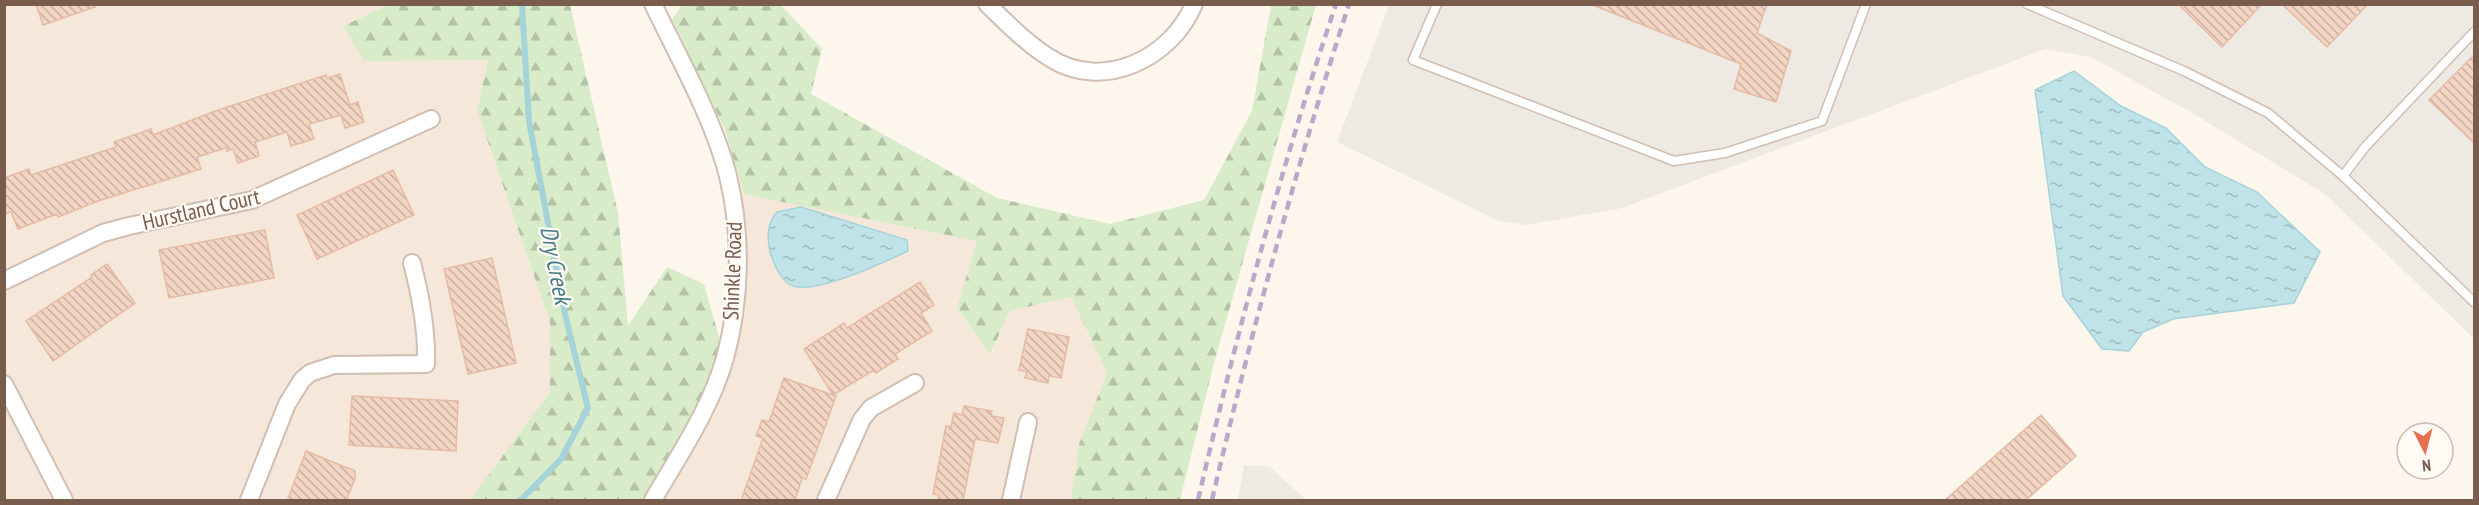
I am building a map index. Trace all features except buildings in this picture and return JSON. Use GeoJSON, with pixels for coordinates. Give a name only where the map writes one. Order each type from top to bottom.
{"type":"FeatureCollection","features":[{"type":"Feature","properties":{"kind":"street","name":"Shinkle Road"},"geometry":{"type":"LineString","coordinates":[[653,4],[717,145],[728,176],[737,244],[735,303],[725,358],[709,400],[653,501]]}},
{"type":"Feature","properties":{"kind":"street"},"geometry":{"type":"LineString","coordinates":[[987,4],[1052,60],[1091,72],[1113,70],[1138,63],[1159,51],[1175,37],[1188,19],[1194,4]]}},
{"type":"Feature","properties":{"kind":"street","name":"Hurstland Court"},"geometry":{"type":"LineString","coordinates":[[4,281],[102,233],[252,200],[430,119]]}},
{"type":"Feature","properties":{"kind":"street"},"geometry":{"type":"LineString","coordinates":[[249,501],[287,404],[302,380],[310,373],[334,365],[426,364],[427,340],[412,263]]}},
{"type":"Feature","properties":{"kind":"street"},"geometry":{"type":"LineString","coordinates":[[826,501],[862,419],[871,408],[915,383]]}},
{"type":"Feature","properties":{"kind":"street"},"geometry":{"type":"LineString","coordinates":[[4,384],[64,501]]}},
{"type":"Feature","properties":{"kind":"street"},"geometry":{"type":"LineString","coordinates":[[1011,501],[1028,422]]}},
{"type":"Feature","properties":{"kind":"lane"},"geometry":{"type":"LineString","coordinates":[[1437,4],[1413,60],[1674,161],[1725,153],[1822,121],[1866,4]]}},
{"type":"Feature","properties":{"kind":"lane"},"geometry":{"type":"LineString","coordinates":[[2027,4],[2184,71],[2268,113],[2343,176],[2475,302]]}},
{"type":"Feature","properties":{"kind":"lane"},"geometry":{"type":"LineString","coordinates":[[2343,176],[2365,147],[2475,32]]}},
{"type":"Feature","properties":{"kind":"shaded area"},"geometry":{"type":"Polygon","coordinates":[[[4,5],[388,5],[343,26],[364,60],[488,59],[477,110],[550,322],[550,392],[470,500],[5,500],[4,5]]]}},
{"type":"Feature","properties":{"kind":"shaded area"},"geometry":{"type":"Polygon","coordinates":[[[1389,5],[2474,5],[2474,339],[2325,194],[2194,114],[2091,57],[2045,49],[1622,208],[1527,225],[1499,221],[1337,142],[1389,5]]]}},
{"type":"Feature","properties":{"kind":"shaded area"},"geometry":{"type":"Polygon","coordinates":[[[728,176],[977,241],[957,307],[991,355],[1010,311],[1071,297],[1107,373],[1079,444],[1071,500],[653,500],[709,400],[735,303],[728,176]]]}},
{"type":"Feature","properties":{"kind":"shaded area"},"geometry":{"type":"Polygon","coordinates":[[[1244,465],[1269,466],[1306,500],[1238,500],[1244,465]]]}},
{"type":"Feature","properties":{"kind":"green space"},"geometry":{"type":"Polygon","coordinates":[[[388,5],[570,5],[618,213],[628,326],[667,267],[704,284],[725,358],[653,500],[470,500],[550,392],[550,322],[477,110],[488,60],[364,61],[343,26],[388,5]]]}},
{"type":"Feature","properties":{"kind":"green space"},"geometry":{"type":"Polygon","coordinates":[[[682,5],[781,5],[822,49],[811,94],[997,198],[1110,224],[1204,200],[1252,111],[1271,5],[1316,5],[1214,363],[1180,500],[1071,500],[1079,444],[1107,373],[1071,297],[1010,311],[990,355],[957,307],[977,241],[744,194],[725,130],[672,19],[682,5]]]}},
{"type":"Feature","properties":{"kind":"water"},"geometry":{"type":"Polygon","coordinates":[[[2074,71],[2121,106],[2166,128],[2205,167],[2257,192],[2320,252],[2294,303],[2173,319],[2143,332],[2129,351],[2102,349],[2063,296],[2035,90],[2074,71]]]}},
{"type":"Feature","properties":{"kind":"water"},"geometry":{"type":"Polygon","coordinates":[[[801,207],[907,240],[908,251],[866,270],[830,282],[799,287],[789,284],[779,273],[773,261],[768,236],[771,221],[777,212],[801,207]]]}},
{"type":"Feature","properties":{"kind":"waterway","name":"Dry Creek"},"geometry":{"type":"LineString","coordinates":[[521,500],[561,459],[588,408],[565,314],[529,121],[522,4]]}},
{"type":"Feature","properties":{"kind":"railway"},"geometry":{"type":"LineString","coordinates":[[1198,500],[1261,250],[1336,4]]}},
{"type":"Feature","properties":{"kind":"railway"},"geometry":{"type":"LineString","coordinates":[[1212,500],[1275,251],[1349,4]]}}]}
